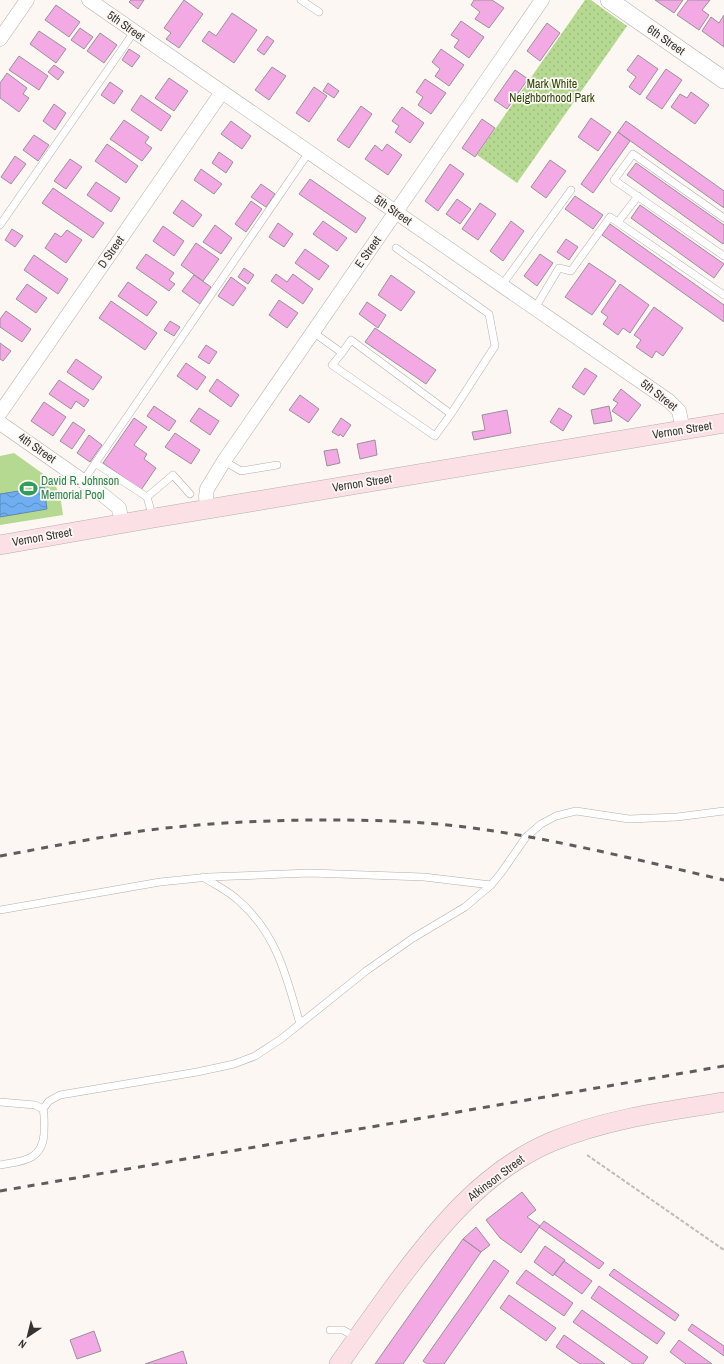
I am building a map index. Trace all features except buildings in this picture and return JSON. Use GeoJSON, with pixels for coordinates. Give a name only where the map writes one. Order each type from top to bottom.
{"type":"FeatureCollection","features":[{"type":"Feature","properties":{"kind":"main road","name":"Vernon Street"},"geometry":{"type":"LineString","coordinates":[[0,545],[122,523],[724,423]]}},
{"type":"Feature","properties":{"kind":"main road","name":"Atkinson Street"},"geometry":{"type":"LineString","coordinates":[[339,1364],[441,1226],[458,1207],[500,1172],[524,1156],[550,1143],[584,1130],[610,1122],[724,1102]]}},
{"type":"Feature","properties":{"kind":"street"},"geometry":{"type":"LineString","coordinates":[[0,39],[27,0]]}},
{"type":"Feature","properties":{"kind":"street","name":"5th Street"},"geometry":{"type":"LineString","coordinates":[[89,0],[669,401],[679,411],[683,430]]}},
{"type":"Feature","properties":{"kind":"street","name":"E Street"},"geometry":{"type":"LineString","coordinates":[[207,509],[207,489],[224,461],[542,0]]}},
{"type":"Feature","properties":{"kind":"street","name":"6th Street"},"geometry":{"type":"LineString","coordinates":[[609,0],[724,80]]}},
{"type":"Feature","properties":{"kind":"street","name":"D Street"},"geometry":{"type":"LineString","coordinates":[[0,413],[222,92]]}},
{"type":"Feature","properties":{"kind":"street","name":"4th Street"},"geometry":{"type":"LineString","coordinates":[[0,423],[103,495],[119,508],[122,523]]}},
{"type":"Feature","properties":{"kind":"lane"},"geometry":{"type":"LineString","coordinates":[[301,0],[319,12]]}},
{"type":"Feature","properties":{"kind":"lane"},"geometry":{"type":"LineString","coordinates":[[0,225],[134,32]]}},
{"type":"Feature","properties":{"kind":"lane"},"geometry":{"type":"LineString","coordinates":[[83,481],[308,152]]}},
{"type":"Feature","properties":{"kind":"lane"},"geometry":{"type":"LineString","coordinates":[[724,218],[633,154],[614,180],[724,256]]}},
{"type":"Feature","properties":{"kind":"lane"},"geometry":{"type":"LineString","coordinates":[[502,285],[571,190]]}},
{"type":"Feature","properties":{"kind":"lane"},"geometry":{"type":"LineString","coordinates":[[618,222],[638,196]]}},
{"type":"Feature","properties":{"kind":"lane"},"geometry":{"type":"LineString","coordinates":[[535,308],[559,268],[571,271],[610,217],[724,295]]}},
{"type":"Feature","properties":{"kind":"lane"},"geometry":{"type":"LineString","coordinates":[[396,248],[489,314],[495,346],[451,414],[435,436],[332,366],[351,340],[451,414]]}},
{"type":"Feature","properties":{"kind":"lane"},"geometry":{"type":"LineString","coordinates":[[313,332],[342,353]]}},
{"type":"Feature","properties":{"kind":"lane"},"geometry":{"type":"LineString","coordinates":[[224,461],[241,471],[277,466]]}},
{"type":"Feature","properties":{"kind":"lane"},"geometry":{"type":"LineString","coordinates":[[95,463],[147,497],[154,518]]}},
{"type":"Feature","properties":{"kind":"lane"},"geometry":{"type":"LineString","coordinates":[[147,497],[173,475],[190,494]]}},
{"type":"Feature","properties":{"kind":"lane"},"geometry":{"type":"LineString","coordinates":[[0,1165],[27,1160],[38,1153],[43,1144],[43,1109],[49,1101],[60,1095],[197,1072],[234,1064],[255,1056],[281,1039],[366,971],[413,938],[465,907],[491,885],[526,836],[541,824],[556,816],[576,811],[629,819],[677,817],[724,811]]}},
{"type":"Feature","properties":{"kind":"lane"},"geometry":{"type":"LineString","coordinates":[[0,910],[160,882],[203,877],[325,874],[424,877],[491,885]]}},
{"type":"Feature","properties":{"kind":"lane"},"geometry":{"type":"LineString","coordinates":[[203,877],[238,900],[250,911],[268,936],[282,963],[300,1024]]}},
{"type":"Feature","properties":{"kind":"lane"},"geometry":{"type":"LineString","coordinates":[[0,1102],[35,1105],[43,1109]]}},
{"type":"Feature","properties":{"kind":"lane"},"geometry":{"type":"LineString","coordinates":[[330,1330],[343,1330],[357,1339]]}},
{"type":"Feature","properties":{"kind":"path"},"geometry":{"type":"LineString","coordinates":[[588,1154],[724,1250]]}},
{"type":"Feature","properties":{"kind":"green space","name":"Mark White Neighborhood Park"},"geometry":{"type":"Polygon","coordinates":[[[585,0],[591,0],[627,26],[517,183],[477,155],[585,0]]]}},
{"type":"Feature","properties":{"kind":"green space","name":"David R. Johnson Memorial Pool"},"geometry":{"type":"Polygon","coordinates":[[[14,453],[53,481],[60,495],[63,515],[0,525],[0,456],[14,453]]]}},
{"type":"Feature","properties":{"kind":"water"},"geometry":{"type":"Polygon","coordinates":[[[44,487],[47,509],[0,517],[0,494],[44,487]]]}},
{"type":"Feature","properties":{"kind":"railway"},"geometry":{"type":"LineString","coordinates":[[0,856],[130,833],[193,825],[237,822],[325,820],[412,822],[465,827],[530,837],[595,850],[724,880]]}},
{"type":"Feature","properties":{"kind":"railway"},"geometry":{"type":"LineString","coordinates":[[0,1191],[724,1066]]}},
{"type":"Feature","properties":{"kind":"place","name":"David R. Johnson Memorial Pool"},"geometry":{"type":"Point","coordinates":[28,488]}}]}
